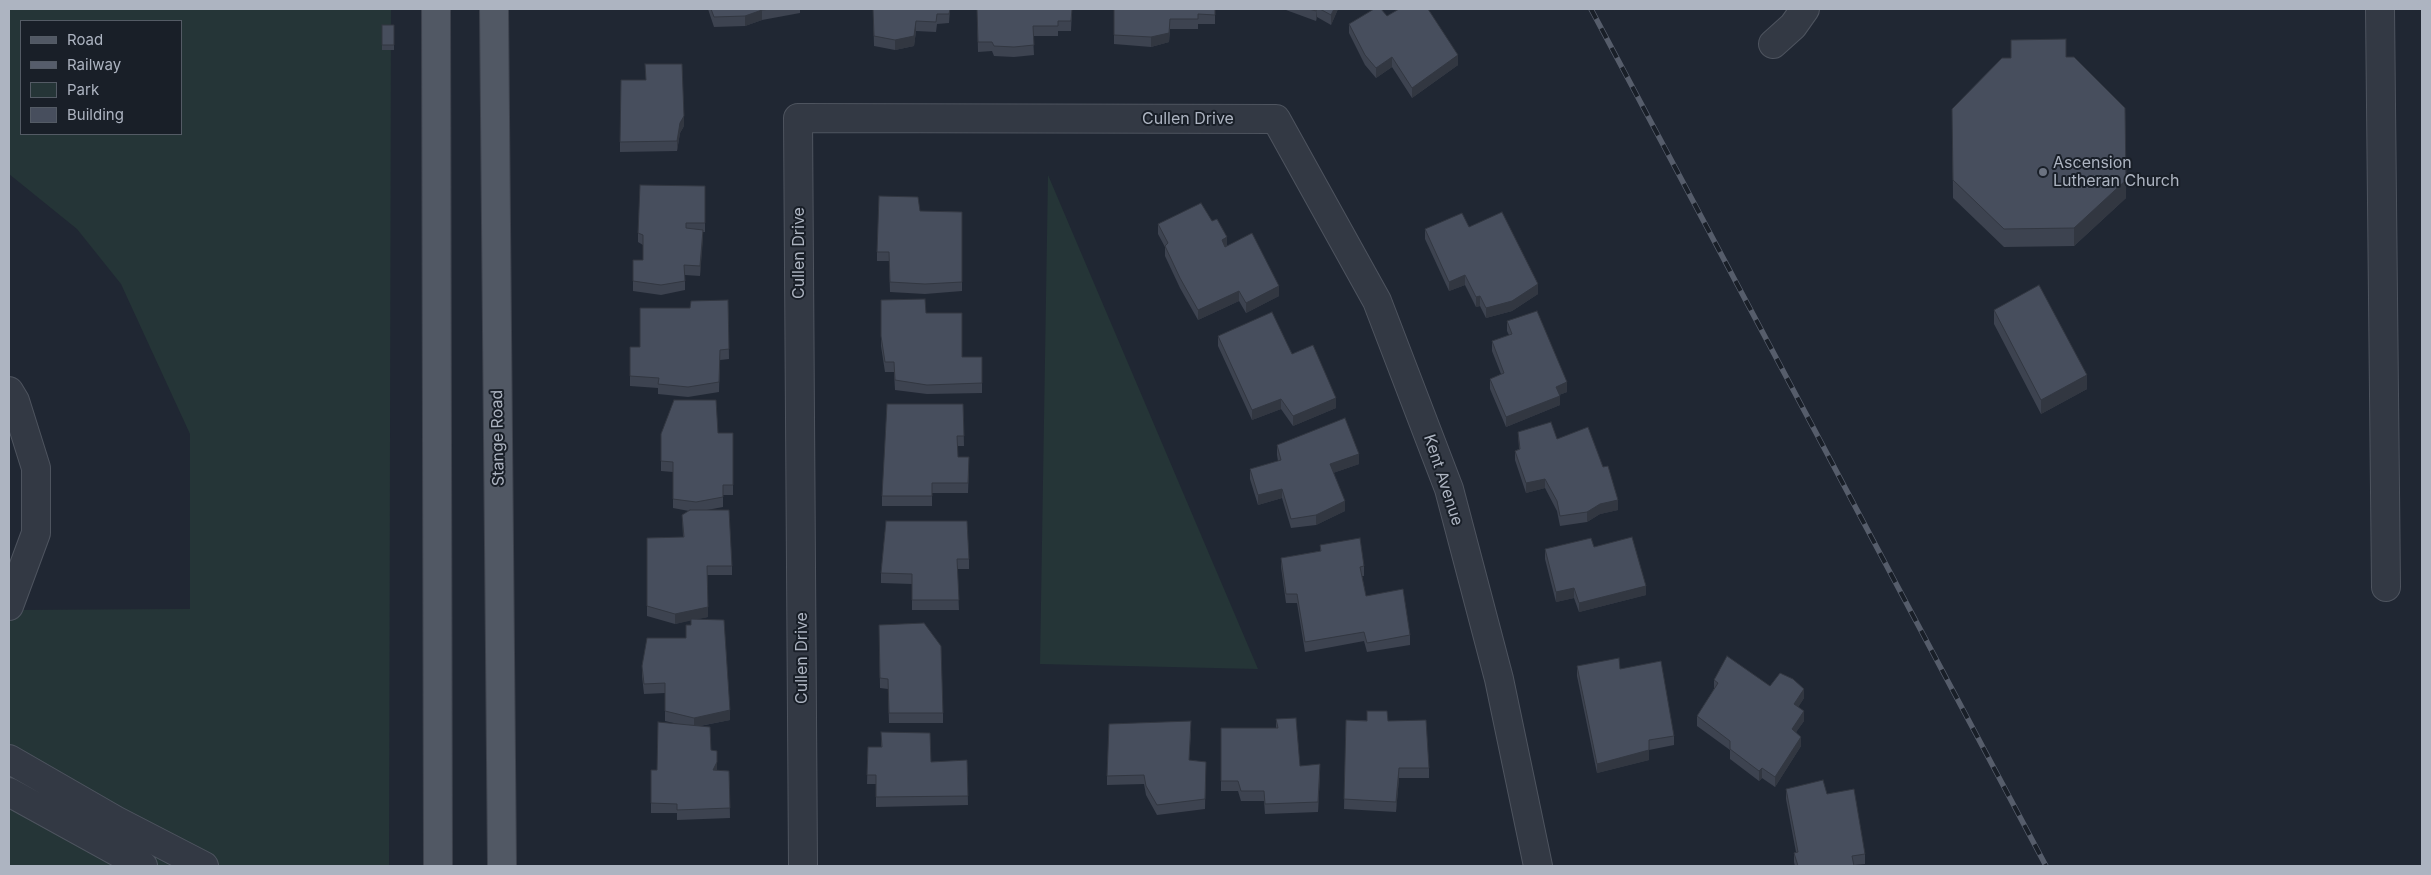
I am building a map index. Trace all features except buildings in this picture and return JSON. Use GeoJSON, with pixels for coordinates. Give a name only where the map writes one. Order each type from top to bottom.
{"type":"FeatureCollection","features":[{"type":"Feature","properties":{"kind":"main road"},"geometry":{"type":"LineString","coordinates":[[436,9],[438,866]]}},
{"type":"Feature","properties":{"kind":"main road","name":"Stange Road"},"geometry":{"type":"LineString","coordinates":[[494,9],[502,866]]}},
{"type":"Feature","properties":{"kind":"street"},"geometry":{"type":"LineString","coordinates":[[1773,44],[1793,26],[1805,9]]}},
{"type":"Feature","properties":{"kind":"street"},"geometry":{"type":"LineString","coordinates":[[2380,9],[2386,587]]}},
{"type":"Feature","properties":{"kind":"street","name":"Cullen Drive"},"geometry":{"type":"LineString","coordinates":[[803,866],[798,118],[1276,119]]}},
{"type":"Feature","properties":{"kind":"street","name":"Kent Avenue"},"geometry":{"type":"LineString","coordinates":[[1276,119],[1377,301],[1449,489],[1499,679],[1538,866]]}},
{"type":"Feature","properties":{"kind":"street"},"geometry":{"type":"LineString","coordinates":[[9,391],[15,401],[36,468],[36,533],[9,606]]}},
{"type":"Feature","properties":{"kind":"street"},"geometry":{"type":"LineString","coordinates":[[9,759],[115,820],[204,866]]}},
{"type":"Feature","properties":{"kind":"street"},"geometry":{"type":"LineString","coordinates":[[9,792],[143,866]]}},
{"type":"Feature","properties":{"kind":"green space"},"geometry":{"type":"Polygon","coordinates":[[[9,9],[391,9],[389,866],[9,866],[9,610],[190,609],[190,434],[121,284],[77,229],[9,174],[9,9]]]}},
{"type":"Feature","properties":{"kind":"green space"},"geometry":{"type":"Polygon","coordinates":[[[1048,175],[1258,669],[1040,664],[1048,175]]]}},
{"type":"Feature","properties":{"kind":"railway"},"geometry":{"type":"LineString","coordinates":[[1591,9],[2046,866]]}},
{"type":"Feature","properties":{"kind":"place","name":"Ascension Lutheran Church"},"geometry":{"type":"Point","coordinates":[2043,172]}}]}
